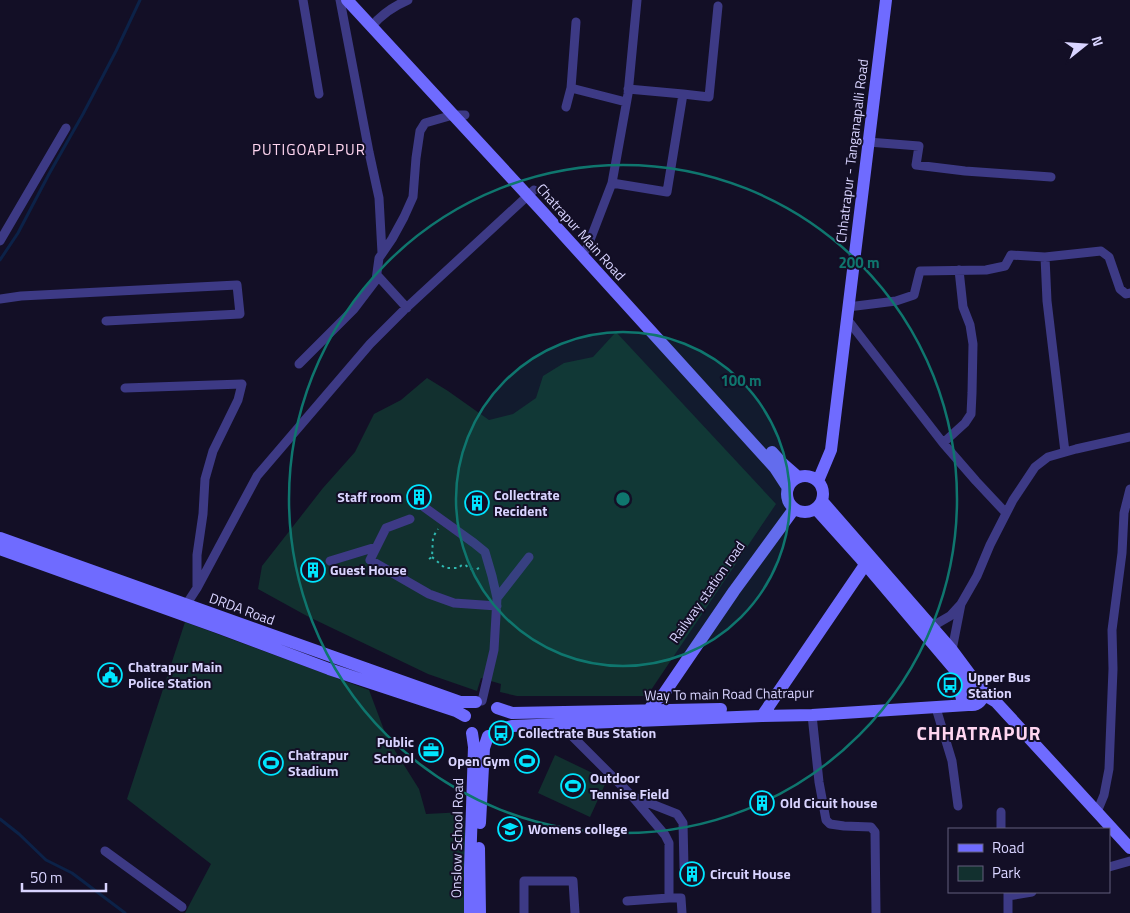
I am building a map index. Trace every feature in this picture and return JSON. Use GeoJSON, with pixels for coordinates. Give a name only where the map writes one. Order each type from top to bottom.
{"type":"FeatureCollection","features":[{"type":"Feature","properties":{"kind":"main road","name":"Chatrapur Main Road"},"geometry":{"type":"LineString","coordinates":[[347,0],[374,23],[584,251],[782,463],[798,477]]}},
{"type":"Feature","properties":{"kind":"main road","name":"Chatrapur Main Road"},"geometry":{"type":"LineString","coordinates":[[359,0],[374,23]]}},
{"type":"Feature","properties":{"kind":"main road","name":"Chhatrapur - Tanganapalli Road"},"geometry":{"type":"LineString","coordinates":[[818,481],[831,450],[886,0]]}},
{"type":"Feature","properties":{"kind":"main road","name":"Chatrapur Main Road"},"geometry":{"type":"LineString","coordinates":[[584,251],[775,468],[788,488]]}},
{"type":"Feature","properties":{"kind":"main road"},"geometry":{"type":"LineString","coordinates":[[806,476],[813,478],[822,486],[823,492],[819,505],[811,512],[805,513],[792,506],[787,494],[791,483],[798,477],[806,476]]}},
{"type":"Feature","properties":{"kind":"main road"},"geometry":{"type":"LineString","coordinates":[[819,505],[976,688],[996,702],[1130,848]]}},
{"type":"Feature","properties":{"kind":"main road","name":"Railway station road"},"geometry":{"type":"LineString","coordinates":[[649,710],[663,695],[792,506]]}},
{"type":"Feature","properties":{"kind":"main road","name":"DRDA Road"},"geometry":{"type":"LineString","coordinates":[[0,538],[184,609],[329,669],[465,716]]}},
{"type":"Feature","properties":{"kind":"main road","name":"DRDA Road"},"geometry":{"type":"LineString","coordinates":[[0,549],[460,702],[479,701]]}},
{"type":"Feature","properties":{"kind":"main road"},"geometry":{"type":"LineString","coordinates":[[868,561],[952,650],[976,688],[981,701],[979,704],[972,706],[965,702],[961,694],[962,690],[976,688]]}},
{"type":"Feature","properties":{"kind":"main road"},"geometry":{"type":"LineString","coordinates":[[764,712],[868,561]]}},
{"type":"Feature","properties":{"kind":"main road"},"geometry":{"type":"LineString","coordinates":[[492,733],[500,722],[500,713],[497,708],[493,704],[479,701],[468,708],[465,723],[472,733],[477,736],[492,733],[512,726],[572,724],[649,710]]}},
{"type":"Feature","properties":{"kind":"main road","name":"Way To main Road Chatrapur"},"geometry":{"type":"LineString","coordinates":[[497,708],[512,713],[649,710],[764,712],[812,716],[936,708],[965,702]]}},
{"type":"Feature","properties":{"kind":"main road","name":"Way To main Road Chatrapur"},"geometry":{"type":"LineString","coordinates":[[649,710],[667,720],[794,709],[965,702]]}},
{"type":"Feature","properties":{"kind":"main road","name":"Onslow School Road"},"geometry":{"type":"LineString","coordinates":[[470,913],[474,747],[472,733]]}},
{"type":"Feature","properties":{"kind":"main road","name":"Onslow School Road"},"geometry":{"type":"LineString","coordinates":[[480,913],[478,846],[484,748],[492,733]]}},
{"type":"Feature","properties":{"kind":"street"},"geometry":{"type":"LineString","coordinates":[[303,0],[319,94]]}},
{"type":"Feature","properties":{"kind":"street"},"geometry":{"type":"LineString","coordinates":[[340,0],[379,198],[382,254]]}},
{"type":"Feature","properties":{"kind":"street"},"geometry":{"type":"LineString","coordinates":[[374,23],[398,4],[408,0]]}},
{"type":"Feature","properties":{"kind":"street"},"geometry":{"type":"LineString","coordinates":[[584,251],[612,184],[628,89],[637,0]]}},
{"type":"Feature","properties":{"kind":"street"},"geometry":{"type":"LineString","coordinates":[[628,89],[709,97],[718,6]]}},
{"type":"Feature","properties":{"kind":"street"},"geometry":{"type":"LineString","coordinates":[[566,107],[571,88],[576,22]]}},
{"type":"Feature","properties":{"kind":"street"},"geometry":{"type":"LineString","coordinates":[[571,88],[626,102]]}},
{"type":"Feature","properties":{"kind":"street"},"geometry":{"type":"LineString","coordinates":[[612,184],[666,192],[683,94]]}},
{"type":"Feature","properties":{"kind":"street"},"geometry":{"type":"LineString","coordinates":[[299,364],[354,309],[376,280],[379,258],[400,224],[413,197],[420,131],[425,123],[459,115]]}},
{"type":"Feature","properties":{"kind":"street"},"geometry":{"type":"LineString","coordinates":[[0,241],[66,128]]}},
{"type":"Feature","properties":{"kind":"street"},"geometry":{"type":"LineString","coordinates":[[868,142],[919,146],[916,165],[965,171],[1051,177]]}},
{"type":"Feature","properties":{"kind":"street"},"geometry":{"type":"LineString","coordinates":[[184,609],[257,476],[370,344],[531,193]]}},
{"type":"Feature","properties":{"kind":"street"},"geometry":{"type":"LineString","coordinates":[[1006,513],[943,442],[847,313],[914,296],[920,272],[986,270],[1005,266],[1011,255],[1045,256],[1101,251],[1109,257],[1120,289],[1126,294],[1130,293]]}},
{"type":"Feature","properties":{"kind":"street"},"geometry":{"type":"LineString","coordinates":[[1045,256],[1047,301],[1065,452]]}},
{"type":"Feature","properties":{"kind":"street"},"geometry":{"type":"LineString","coordinates":[[943,442],[965,423],[970,414],[971,407],[973,344],[970,325],[963,307],[959,270]]}},
{"type":"Feature","properties":{"kind":"street"},"geometry":{"type":"LineString","coordinates":[[377,275],[407,308]]}},
{"type":"Feature","properties":{"kind":"street"},"geometry":{"type":"LineString","coordinates":[[0,299],[31,295],[237,284],[240,314],[106,321]]}},
{"type":"Feature","properties":{"kind":"street"},"geometry":{"type":"LineString","coordinates":[[125,388],[242,384],[238,400],[213,451],[205,479],[203,514],[197,555],[197,588]]}},
{"type":"Feature","properties":{"kind":"street"},"geometry":{"type":"LineString","coordinates":[[931,627],[950,616],[961,604],[977,576],[990,545],[1013,500],[1035,467],[1048,457],[1130,437]]}},
{"type":"Feature","properties":{"kind":"street"},"geometry":{"type":"LineString","coordinates":[[1097,812],[1104,795],[1109,769],[1113,669],[1112,630],[1122,553],[1124,513],[1130,489]]}},
{"type":"Feature","properties":{"kind":"street"},"geometry":{"type":"LineString","coordinates":[[424,507],[485,552],[497,602],[494,650],[479,701]]}},
{"type":"Feature","properties":{"kind":"street"},"geometry":{"type":"LineString","coordinates":[[410,518],[386,528],[370,560],[429,594],[454,603],[497,602]]}},
{"type":"Feature","properties":{"kind":"street"},"geometry":{"type":"LineString","coordinates":[[330,561],[376,547]]}},
{"type":"Feature","properties":{"kind":"street"},"geometry":{"type":"LineString","coordinates":[[497,602],[530,557]]}},
{"type":"Feature","properties":{"kind":"street"},"geometry":{"type":"LineString","coordinates":[[952,650],[961,604]]}},
{"type":"Feature","properties":{"kind":"street"},"geometry":{"type":"LineString","coordinates":[[936,708],[952,761],[958,806]]}},
{"type":"Feature","properties":{"kind":"street"},"geometry":{"type":"LineString","coordinates":[[812,716],[818,773],[826,820],[830,824],[871,827],[875,832],[876,913]]}},
{"type":"Feature","properties":{"kind":"street"},"geometry":{"type":"LineString","coordinates":[[572,724],[572,736],[632,796],[665,835],[669,843],[669,898]]}},
{"type":"Feature","properties":{"kind":"street"},"geometry":{"type":"LineString","coordinates":[[632,796],[677,814],[683,822],[684,868]]}},
{"type":"Feature","properties":{"kind":"street"},"geometry":{"type":"LineString","coordinates":[[1001,812],[1001,828]]}},
{"type":"Feature","properties":{"kind":"street"},"geometry":{"type":"LineString","coordinates":[[106,851],[182,907]]}},
{"type":"Feature","properties":{"kind":"street"},"geometry":{"type":"LineString","coordinates":[[1110,867],[1130,861]]}},
{"type":"Feature","properties":{"kind":"street"},"geometry":{"type":"LineString","coordinates":[[524,913],[524,881],[573,881],[575,913]]}},
{"type":"Feature","properties":{"kind":"street"},"geometry":{"type":"LineString","coordinates":[[1008,894],[1008,913]]}},
{"type":"Feature","properties":{"kind":"street"},"geometry":{"type":"LineString","coordinates":[[627,900],[681,898],[682,913]]}},
{"type":"Feature","properties":{"kind":"path"},"geometry":{"type":"LineString","coordinates":[[443,521],[433,537],[430,558],[445,568],[459,568],[464,565],[475,570],[488,564]]}},
{"type":"Feature","properties":{"kind":"green space"},"geometry":{"type":"Polygon","coordinates":[[[616,332],[776,504],[647,696],[517,696],[500,692],[501,684],[481,678],[477,691],[428,674],[307,616],[258,589],[262,566],[323,488],[355,452],[374,414],[401,400],[427,378],[489,420],[513,414],[536,398],[543,376],[564,363],[593,357],[616,332]]]}},
{"type":"Feature","properties":{"kind":"green space","name":"Chatrapur Stadium"},"geometry":{"type":"Polygon","coordinates":[[[185,622],[369,690],[387,738],[419,789],[426,814],[464,812],[468,913],[185,913],[211,864],[127,799],[185,622]]]}},
{"type":"Feature","properties":{"kind":"green space","name":"Outdoor Tennise Field"},"geometry":{"type":"Polygon","coordinates":[[[555,755],[607,780],[590,817],[538,793],[555,755]]]}},
{"type":"Feature","properties":{"kind":"waterway"},"geometry":{"type":"LineString","coordinates":[[0,260],[18,233],[83,114],[140,0]]}},
{"type":"Feature","properties":{"kind":"waterway"},"geometry":{"type":"LineString","coordinates":[[0,819],[46,860],[72,873],[125,913]]}},
{"type":"Feature","properties":{"kind":"place","name":"Staff room"},"geometry":{"type":"Point","coordinates":[419,497]}},
{"type":"Feature","properties":{"kind":"place","name":"Collectrate Recident"},"geometry":{"type":"Point","coordinates":[477,503]}},
{"type":"Feature","properties":{"kind":"place","name":"Guest House"},"geometry":{"type":"Point","coordinates":[313,570]}},
{"type":"Feature","properties":{"kind":"place","name":"Chatrapur Main Police Station"},"geometry":{"type":"Point","coordinates":[110,675]}},
{"type":"Feature","properties":{"kind":"place","name":"Upper Bus Station"},"geometry":{"type":"Point","coordinates":[950,685]}},
{"type":"Feature","properties":{"kind":"place","name":"Collectrate Bus Station"},"geometry":{"type":"Point","coordinates":[501,733]}},
{"type":"Feature","properties":{"kind":"place","name":"Public School"},"geometry":{"type":"Point","coordinates":[431,750]}},
{"type":"Feature","properties":{"kind":"place","name":"Open Gym"},"geometry":{"type":"Point","coordinates":[527,761]}},
{"type":"Feature","properties":{"kind":"place","name":"Chatrapur Stadium"},"geometry":{"type":"Point","coordinates":[271,763]}},
{"type":"Feature","properties":{"kind":"place","name":"Outdoor Tennise Field"},"geometry":{"type":"Point","coordinates":[573,786]}},
{"type":"Feature","properties":{"kind":"place","name":"Old Cicuit house"},"geometry":{"type":"Point","coordinates":[762,803]}},
{"type":"Feature","properties":{"kind":"place","name":"Womens college"},"geometry":{"type":"Point","coordinates":[510,829]}},
{"type":"Feature","properties":{"kind":"place","name":"Circuit House"},"geometry":{"type":"Point","coordinates":[692,874]}},
{"type":"Feature","properties":{"kind":"district","name":"PUTIGOAPLPUR"},"geometry":{"type":"Point","coordinates":[309,150]}},
{"type":"Feature","properties":{"kind":"district","name":"CHHATRAPUR"},"geometry":{"type":"Point","coordinates":[979,733]}}]}
